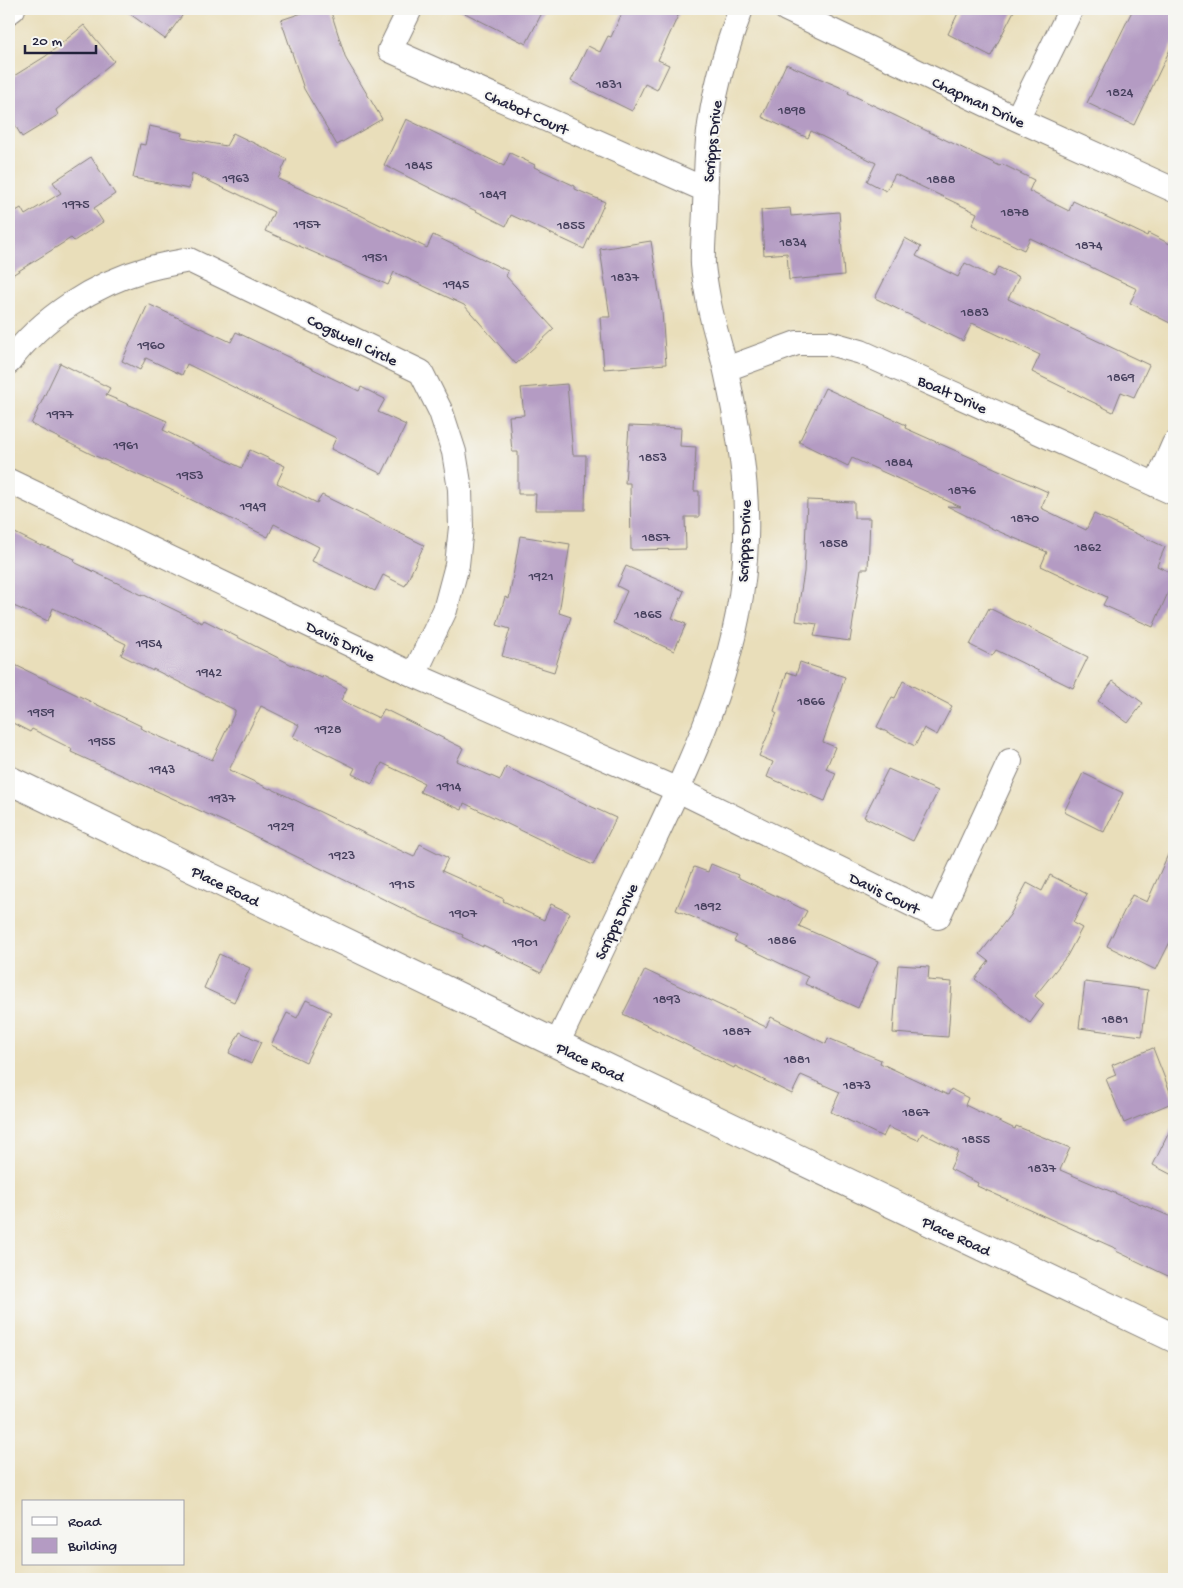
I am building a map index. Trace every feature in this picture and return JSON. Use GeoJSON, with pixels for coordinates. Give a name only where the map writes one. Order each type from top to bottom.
{"type":"FeatureCollection","features":[{"type":"Feature","properties":{"kind":"street"},"geometry":{"type":"LineString","coordinates":[[9,12],[13,9]]}},
{"type":"Feature","properties":{"kind":"street","name":"Chabot Court"},"geometry":{"type":"LineString","coordinates":[[410,9],[390,50],[706,190]]}},
{"type":"Feature","properties":{"kind":"street","name":"Scripps Drive"},"geometry":{"type":"LineString","coordinates":[[557,1044],[678,790],[709,718],[722,682],[735,634],[742,590],[746,538],[745,488],[740,443],[726,369],[708,301],[703,264],[708,140],[717,90],[730,38],[742,9]]}},
{"type":"Feature","properties":{"kind":"street","name":"Chapman Drive"},"geometry":{"type":"LineString","coordinates":[[786,9],[1017,119],[1174,190]]}},
{"type":"Feature","properties":{"kind":"street"},"geometry":{"type":"LineString","coordinates":[[1017,119],[1071,9]]}},
{"type":"Feature","properties":{"kind":"street","name":"Cogswell Circle"},"geometry":{"type":"LineString","coordinates":[[9,362],[41,327],[74,302],[112,282],[138,272],[189,260],[421,372],[441,412],[454,452],[460,489],[462,527],[457,564],[444,610],[414,675]]}},
{"type":"Feature","properties":{"kind":"street","name":"Boalt Drive"},"geometry":{"type":"LineString","coordinates":[[726,369],[797,344],[829,343],[861,352],[1165,488]]}},
{"type":"Feature","properties":{"kind":"street"},"geometry":{"type":"LineString","coordinates":[[1165,488],[1174,444]]}},
{"type":"Feature","properties":{"kind":"street","name":"Davis Drive"},"geometry":{"type":"LineString","coordinates":[[9,481],[414,675],[678,790]]}},
{"type":"Feature","properties":{"kind":"street","name":"Davis Court"},"geometry":{"type":"LineString","coordinates":[[678,790],[938,917],[1010,761]]}},
{"type":"Feature","properties":{"kind":"street","name":"Place Road"},"geometry":{"type":"LineString","coordinates":[[9,780],[1174,1338]]}},
{"type":"Feature","properties":{"kind":"building"},"geometry":{"type":"Polygon","coordinates":[[[123,9],[187,9],[165,39],[123,9]]]}},
{"type":"Feature","properties":{"kind":"building"},"geometry":{"type":"Polygon","coordinates":[[[314,9],[330,9],[346,59],[382,119],[337,145],[304,89],[281,20],[314,9]]]}},
{"type":"Feature","properties":{"kind":"building"},"geometry":{"type":"Polygon","coordinates":[[[457,9],[544,9],[526,44],[457,9]]]}},
{"type":"Feature","properties":{"kind":"building"},"geometry":{"type":"Polygon","coordinates":[[[624,9],[681,9],[658,60],[669,65],[657,90],[645,84],[632,111],[571,81],[588,46],[600,52],[608,36],[611,37],[624,9]]]}},
{"type":"Feature","properties":{"kind":"building"},"geometry":{"type":"Polygon","coordinates":[[[960,9],[1015,9],[991,56],[948,34],[960,9]]]}},
{"type":"Feature","properties":{"kind":"building"},"geometry":{"type":"Polygon","coordinates":[[[1133,9],[1174,9],[1174,41],[1134,125],[1087,103],[1133,9]]]}},
{"type":"Feature","properties":{"kind":"building"},"geometry":{"type":"Polygon","coordinates":[[[84,25],[114,61],[56,110],[58,115],[22,137],[9,115],[9,79],[46,56],[84,25]]]}},
{"type":"Feature","properties":{"kind":"building"},"geometry":{"type":"Polygon","coordinates":[[[786,64],[849,91],[848,93],[1000,166],[1002,164],[1034,180],[1029,191],[1069,211],[1073,201],[1147,236],[1148,233],[1174,246],[1174,325],[1130,303],[1137,289],[1030,238],[1024,250],[972,225],[977,213],[895,174],[886,191],[867,181],[876,163],[811,131],[808,138],[762,117],[786,64]]]}},
{"type":"Feature","properties":{"kind":"building"},"geometry":{"type":"Polygon","coordinates":[[[406,119],[504,166],[510,153],[535,165],[534,167],[575,186],[575,189],[605,202],[584,249],[511,215],[506,226],[384,165],[406,119]]]}},
{"type":"Feature","properties":{"kind":"building"},"geometry":{"type":"Polygon","coordinates":[[[149,126],[183,133],[182,138],[226,146],[233,133],[287,159],[278,179],[360,215],[427,248],[433,235],[508,271],[506,276],[554,329],[516,364],[464,305],[394,272],[388,285],[265,231],[274,212],[236,193],[192,173],[189,189],[133,178],[140,144],[145,145],[149,126]]]}},
{"type":"Feature","properties":{"kind":"building"},"geometry":{"type":"Polygon","coordinates":[[[91,157],[115,194],[94,208],[103,222],[74,241],[71,238],[9,277],[9,215],[21,208],[25,215],[61,193],[53,182],[91,157]]]}},
{"type":"Feature","properties":{"kind":"building"},"geometry":{"type":"Polygon","coordinates":[[[790,208],[791,216],[839,212],[844,275],[789,280],[787,253],[764,255],[761,210],[790,208]]]}},
{"type":"Feature","properties":{"kind":"building"},"geometry":{"type":"Polygon","coordinates":[[[905,238],[921,247],[916,256],[958,277],[965,263],[993,277],[998,267],[1019,277],[1008,299],[1149,365],[1134,397],[1121,392],[1113,412],[1032,372],[1040,355],[992,332],[972,323],[963,341],[875,298],[905,238]]]}},
{"type":"Feature","properties":{"kind":"building"},"geometry":{"type":"Polygon","coordinates":[[[651,241],[662,312],[666,364],[604,369],[600,317],[610,317],[600,249],[651,241]]]}},
{"type":"Feature","properties":{"kind":"building"},"geometry":{"type":"Polygon","coordinates":[[[148,304],[231,342],[236,332],[359,391],[361,387],[385,399],[378,412],[406,425],[382,474],[331,449],[336,438],[187,364],[182,375],[146,358],[140,370],[122,361],[148,304]]]}},
{"type":"Feature","properties":{"kind":"building"},"geometry":{"type":"Polygon","coordinates":[[[60,363],[110,388],[106,395],[167,421],[163,430],[242,468],[250,450],[285,466],[277,483],[317,503],[322,495],[424,545],[405,586],[383,575],[375,591],[312,561],[319,547],[274,524],[268,537],[31,424],[60,363]]]}},
{"type":"Feature","properties":{"kind":"building"},"geometry":{"type":"Polygon","coordinates":[[[567,384],[573,455],[586,455],[585,510],[535,510],[536,494],[518,494],[518,452],[512,452],[509,416],[524,415],[521,388],[567,384]]]}},
{"type":"Feature","properties":{"kind":"building"},"geometry":{"type":"Polygon","coordinates":[[[825,388],[906,425],[905,428],[1048,492],[1041,508],[1086,530],[1094,514],[1165,547],[1157,566],[1174,574],[1174,579],[1153,627],[1103,605],[1107,597],[1041,566],[1047,552],[993,529],[947,506],[961,507],[852,458],[848,466],[799,442],[825,388]]]}},
{"type":"Feature","properties":{"kind":"building"},"geometry":{"type":"Polygon","coordinates":[[[629,426],[681,428],[680,446],[696,447],[694,491],[699,491],[699,517],[685,517],[686,549],[631,550],[630,483],[625,483],[629,426]]]}},
{"type":"Feature","properties":{"kind":"building"},"geometry":{"type":"Polygon","coordinates":[[[807,500],[854,502],[854,518],[870,518],[868,569],[861,569],[850,641],[814,636],[817,624],[796,621],[804,572],[807,500]]]}},
{"type":"Feature","properties":{"kind":"building"},"geometry":{"type":"Polygon","coordinates":[[[9,530],[41,546],[75,559],[74,562],[142,595],[202,623],[204,620],[292,665],[322,678],[323,676],[347,688],[341,700],[379,718],[384,709],[463,748],[457,761],[500,780],[506,767],[616,818],[593,865],[464,803],[462,810],[420,792],[424,783],[382,763],[372,784],[352,774],[355,768],[293,737],[299,725],[261,706],[229,770],[414,857],[420,844],[448,858],[442,871],[504,899],[503,901],[544,920],[551,904],[570,913],[541,973],[462,937],[463,935],[420,917],[240,829],[71,752],[72,749],[32,729],[30,732],[9,721],[9,662],[141,726],[140,728],[212,760],[235,710],[121,655],[126,644],[53,608],[48,621],[9,604],[9,530]]]}},
{"type":"Feature","properties":{"kind":"building"},"geometry":{"type":"Polygon","coordinates":[[[520,536],[570,544],[559,613],[571,617],[554,672],[502,656],[510,629],[497,625],[505,597],[509,599],[520,536]]]}},
{"type":"Feature","properties":{"kind":"building"},"geometry":{"type":"Polygon","coordinates":[[[626,566],[684,591],[672,618],[686,624],[674,651],[613,623],[627,591],[617,586],[626,566]]]}},
{"type":"Feature","properties":{"kind":"building"},"geometry":{"type":"Polygon","coordinates":[[[989,608],[1088,657],[1073,688],[996,650],[992,656],[970,645],[989,608]]]}},
{"type":"Feature","properties":{"kind":"building"},"geometry":{"type":"Polygon","coordinates":[[[800,662],[845,677],[823,742],[835,747],[826,769],[836,773],[825,801],[767,777],[773,762],[759,756],[777,713],[774,711],[787,672],[796,675],[800,662]]]}},
{"type":"Feature","properties":{"kind":"building"},"geometry":{"type":"Polygon","coordinates":[[[903,681],[952,706],[937,735],[924,728],[915,746],[877,727],[892,697],[895,698],[903,681]]]}},
{"type":"Feature","properties":{"kind":"building"},"geometry":{"type":"Polygon","coordinates":[[[1113,681],[1143,703],[1128,723],[1098,701],[1113,681]]]}},
{"type":"Feature","properties":{"kind":"building"},"geometry":{"type":"Polygon","coordinates":[[[888,769],[938,791],[913,841],[864,817],[888,769]]]}},
{"type":"Feature","properties":{"kind":"building"},"geometry":{"type":"Polygon","coordinates":[[[1083,773],[1123,793],[1104,832],[1064,812],[1083,773]]]}},
{"type":"Feature","properties":{"kind":"building"},"geometry":{"type":"Polygon","coordinates":[[[1174,841],[1174,934],[1156,970],[1107,946],[1132,895],[1147,902],[1174,841]]]}},
{"type":"Feature","properties":{"kind":"building"},"geometry":{"type":"Polygon","coordinates":[[[711,864],[738,875],[737,877],[807,911],[799,926],[878,961],[858,1008],[805,984],[808,977],[734,941],[737,936],[676,910],[694,867],[708,872],[711,864]]]}},
{"type":"Feature","properties":{"kind":"building"},"geometry":{"type":"Polygon","coordinates":[[[1050,875],[1087,894],[1073,923],[1082,928],[1067,956],[1035,996],[1044,1004],[1030,1023],[975,979],[989,961],[980,954],[1010,915],[1027,883],[1042,891],[1050,875]]]}},
{"type":"Feature","properties":{"kind":"building"},"geometry":{"type":"Polygon","coordinates":[[[219,954],[250,968],[234,1002],[204,988],[219,954]]]}},
{"type":"Feature","properties":{"kind":"building"},"geometry":{"type":"Polygon","coordinates":[[[898,965],[929,967],[928,980],[952,982],[948,1037],[893,1033],[898,965]]]}},
{"type":"Feature","properties":{"kind":"building"},"geometry":{"type":"Polygon","coordinates":[[[645,970],[766,1027],[771,1017],[826,1044],[828,1038],[881,1060],[880,1063],[948,1095],[951,1089],[968,1098],[965,1105],[1015,1129],[1016,1126],[1070,1148],[1060,1170],[1174,1218],[1174,1263],[1168,1276],[1116,1251],[1117,1249],[977,1186],[978,1183],[950,1169],[958,1151],[922,1133],[918,1140],[888,1127],[883,1137],[831,1112],[840,1092],[801,1075],[792,1094],[623,1014],[645,970]]]}},
{"type":"Feature","properties":{"kind":"building"},"geometry":{"type":"Polygon","coordinates":[[[1085,982],[1148,990],[1142,1036],[1079,1028],[1085,982]]]}},
{"type":"Feature","properties":{"kind":"building"},"geometry":{"type":"Polygon","coordinates":[[[306,1000],[331,1012],[306,1062],[271,1045],[287,1013],[297,1018],[306,1000]]]}},
{"type":"Feature","properties":{"kind":"building"},"geometry":{"type":"Polygon","coordinates":[[[240,1032],[261,1042],[251,1064],[229,1053],[240,1032]]]}},
{"type":"Feature","properties":{"kind":"building"},"geometry":{"type":"Polygon","coordinates":[[[1153,1048],[1174,1102],[1124,1123],[1106,1079],[1116,1075],[1112,1065],[1153,1048]]]}},
{"type":"Feature","properties":{"kind":"building"},"geometry":{"type":"Polygon","coordinates":[[[1174,1122],[1174,1176],[1153,1165],[1174,1122]]]}}]}
